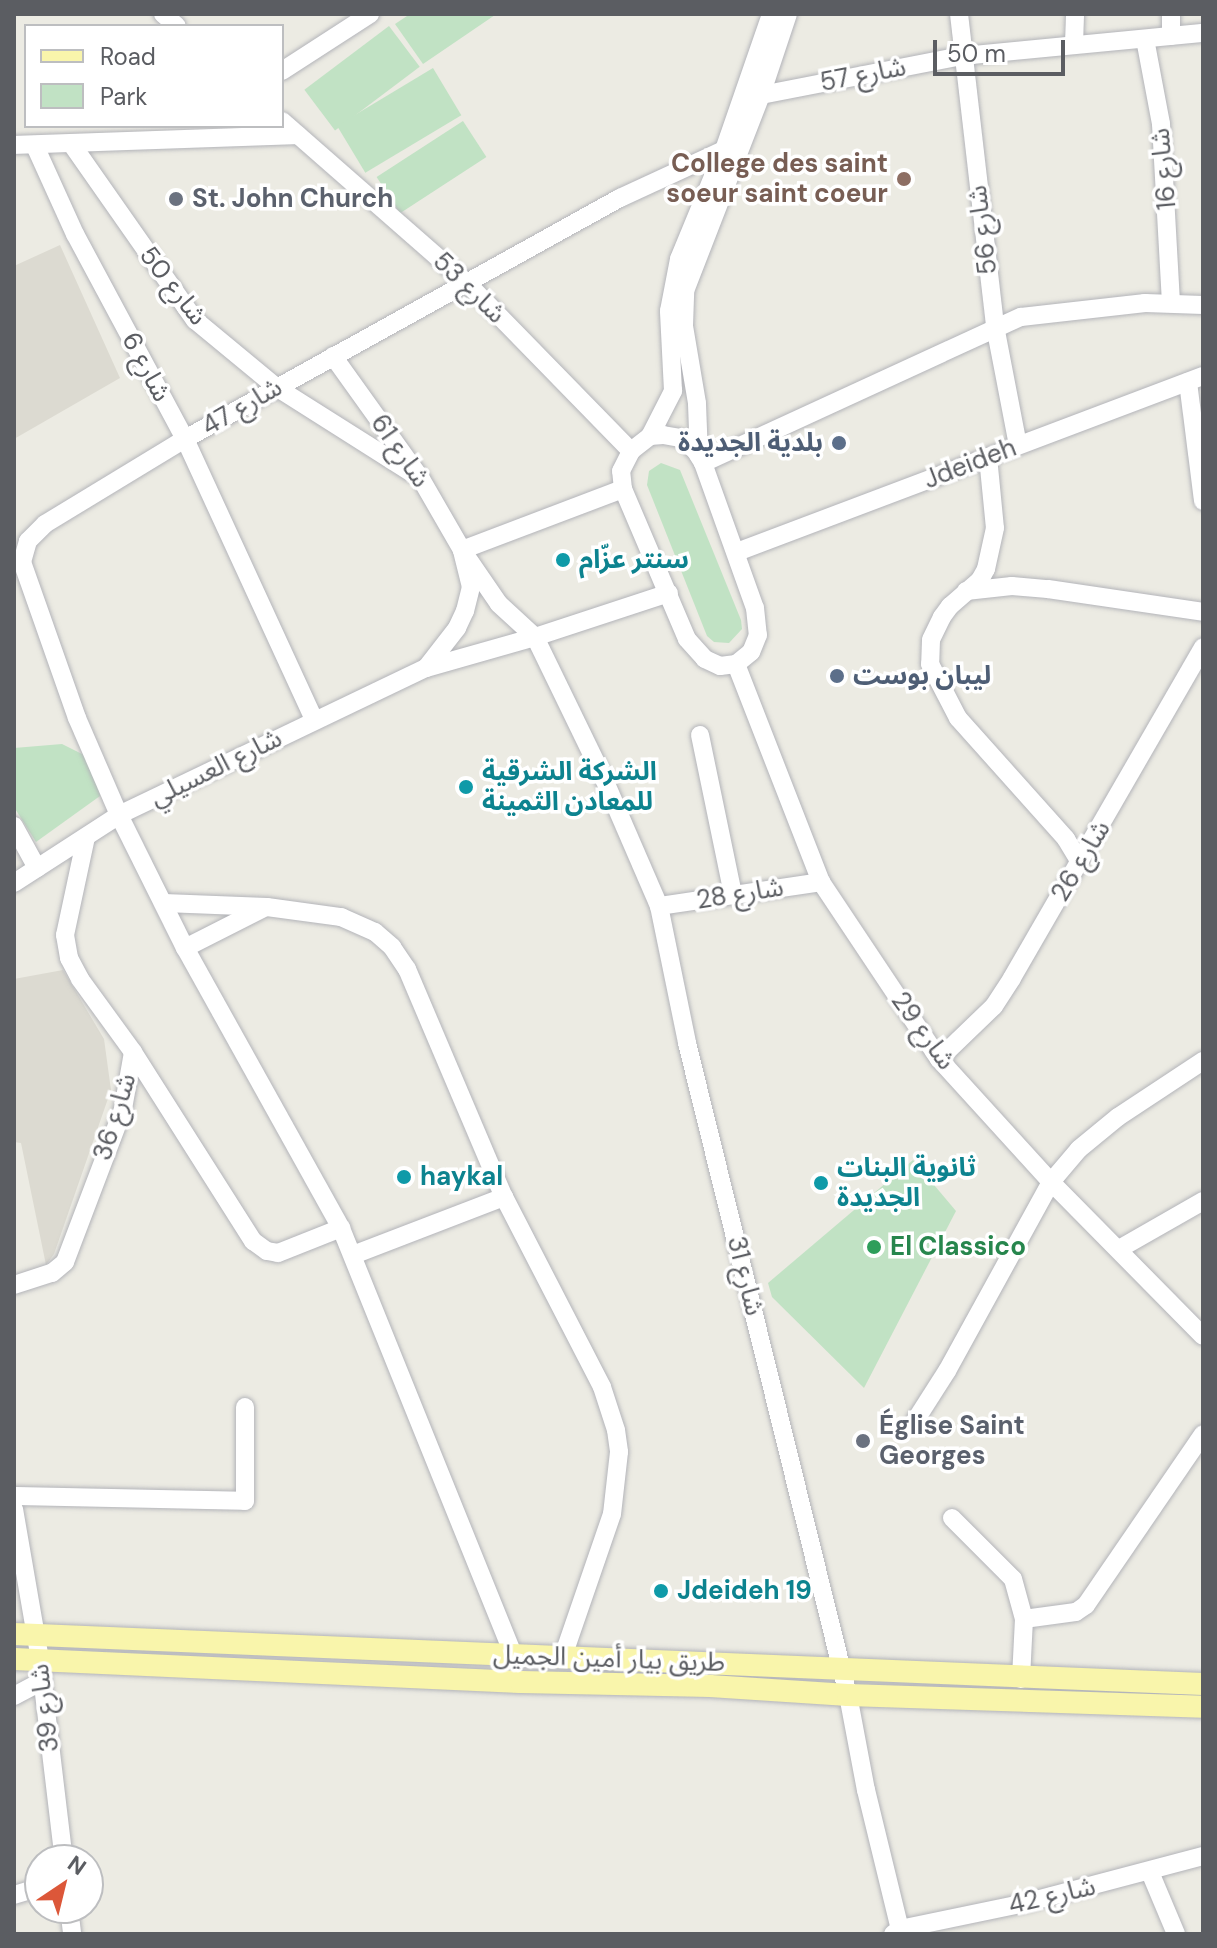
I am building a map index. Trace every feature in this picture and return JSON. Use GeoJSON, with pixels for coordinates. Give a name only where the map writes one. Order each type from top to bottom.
{"type":"FeatureCollection","features":[{"type":"Feature","properties":{"kind":"main road","name":"طريق بيار أمين الجميل"},"geometry":{"type":"LineString","coordinates":[[25,1634],[840,1668],[1021,1679],[1203,1684]]}},
{"type":"Feature","properties":{"kind":"main road","name":"طريق بيار أمين الجميل"},"geometry":{"type":"LineString","coordinates":[[14,1659],[41,1671],[710,1686],[848,1695],[1203,1707]]}},
{"type":"Feature","properties":{"kind":"street"},"geometry":{"type":"LineString","coordinates":[[284,70],[370,14]]}},
{"type":"Feature","properties":{"kind":"street"},"geometry":{"type":"LineString","coordinates":[[771,14],[724,150],[675,274],[669,311],[673,391],[650,436],[631,451],[621,471],[623,489],[695,651],[720,666],[736,664],[751,652],[758,635],[755,608],[737,552],[701,459],[697,403],[684,326],[685,291],[761,95],[788,14]]}},
{"type":"Feature","properties":{"kind":"street","name":"شارع 56"},"geometry":{"type":"LineString","coordinates":[[959,14],[995,326],[1018,445]]}},
{"type":"Feature","properties":{"kind":"street"},"geometry":{"type":"LineString","coordinates":[[1074,44],[1075,14]]}},
{"type":"Feature","properties":{"kind":"street"},"geometry":{"type":"LineString","coordinates":[[1171,14],[1171,36]]}},
{"type":"Feature","properties":{"kind":"street","name":"شارع 57"},"geometry":{"type":"LineString","coordinates":[[761,95],[962,56],[1203,33]]}},
{"type":"Feature","properties":{"kind":"street","name":"شارع 16"},"geometry":{"type":"LineString","coordinates":[[1145,39],[1161,124],[1171,302]]}},
{"type":"Feature","properties":{"kind":"street","name":"شارع 53"},"geometry":{"type":"LineString","coordinates":[[284,123],[467,283],[631,451]]}},
{"type":"Feature","properties":{"kind":"street"},"geometry":{"type":"LineString","coordinates":[[14,145],[73,146],[298,135]]}},
{"type":"Feature","properties":{"kind":"street","name":"شارع 6"},"geometry":{"type":"LineString","coordinates":[[35,146],[75,234],[185,439],[314,720]]}},
{"type":"Feature","properties":{"kind":"street","name":"شارع 50"},"geometry":{"type":"LineString","coordinates":[[73,146],[195,320],[276,387],[421,479]]}},
{"type":"Feature","properties":{"kind":"street","name":"شارع 47"},"geometry":{"type":"LineString","coordinates":[[513,1654],[341,1228],[185,948],[119,815],[77,718],[33,600],[22,570],[23,555],[32,534],[45,524],[185,439],[620,198],[724,150]]}},
{"type":"Feature","properties":{"kind":"street"},"geometry":{"type":"LineString","coordinates":[[701,459],[995,326],[1048,312],[1171,302],[1203,305]]}},
{"type":"Feature","properties":{"kind":"street","name":"شارع 61"},"geometry":{"type":"LineString","coordinates":[[333,356],[421,479],[462,550]]}},
{"type":"Feature","properties":{"kind":"street"},"geometry":{"type":"LineString","coordinates":[[1196,379],[1203,501]]}},
{"type":"Feature","properties":{"kind":"street","name":"Jdeideh"},"geometry":{"type":"LineString","coordinates":[[737,552],[1196,379]]}},
{"type":"Feature","properties":{"kind":"street"},"geometry":{"type":"LineString","coordinates":[[650,436],[680,438],[701,459]]}},
{"type":"Feature","properties":{"kind":"street"},"geometry":{"type":"LineString","coordinates":[[988,457],[995,528],[986,569],[980,580],[950,606],[931,640],[930,664],[958,718],[1066,839],[1080,862]]}},
{"type":"Feature","properties":{"kind":"street"},"geometry":{"type":"LineString","coordinates":[[535,637],[499,604],[462,550],[623,489]]}},
{"type":"Feature","properties":{"kind":"street","name":"شارع العسيلي"},"geometry":{"type":"LineString","coordinates":[[426,668],[457,628],[465,611],[471,587],[462,550]]}},
{"type":"Feature","properties":{"kind":"street"},"geometry":{"type":"LineString","coordinates":[[966,591],[1012,586],[1203,614],[1203,635]]}},
{"type":"Feature","properties":{"kind":"street","name":"شارع العسيلي"},"geometry":{"type":"LineString","coordinates":[[14,883],[119,815],[426,668],[535,637],[669,593]]}},
{"type":"Feature","properties":{"kind":"street","name":"شارع 31"},"geometry":{"type":"LineString","coordinates":[[535,637],[604,779],[659,906],[687,1043],[848,1695],[898,1932]]}},
{"type":"Feature","properties":{"kind":"street","name":"شارع 26"},"geometry":{"type":"LineString","coordinates":[[939,1059],[994,1006],[1203,647]]}},
{"type":"Feature","properties":{"kind":"street","name":"شارع 29"},"geometry":{"type":"LineString","coordinates":[[736,664],[821,882],[939,1059],[1051,1182],[1203,1336]]}},
{"type":"Feature","properties":{"kind":"street"},"geometry":{"type":"LineString","coordinates":[[700,735],[733,894]]}},
{"type":"Feature","properties":{"kind":"street"},"geometry":{"type":"LineString","coordinates":[[14,826],[37,868]]}},
{"type":"Feature","properties":{"kind":"street","name":"شارع 36"},"geometry":{"type":"LineString","coordinates":[[14,1285],[52,1273],[65,1262],[123,1109],[133,1052],[80,979],[66,946],[67,923],[86,837]]}},
{"type":"Feature","properties":{"kind":"street","name":"شارع 28"},"geometry":{"type":"LineString","coordinates":[[659,906],[821,882]]}},
{"type":"Feature","properties":{"kind":"street"},"geometry":{"type":"LineString","coordinates":[[164,903],[267,907],[341,917],[375,932],[392,947],[407,969],[504,1197],[602,1387],[619,1452],[612,1514],[563,1656]]}},
{"type":"Feature","properties":{"kind":"street"},"geometry":{"type":"LineString","coordinates":[[185,948],[267,907]]}},
{"type":"Feature","properties":{"kind":"street"},"geometry":{"type":"LineString","coordinates":[[133,1052],[260,1246],[278,1253],[341,1228]]}},
{"type":"Feature","properties":{"kind":"street"},"geometry":{"type":"LineString","coordinates":[[915,1421],[947,1371],[1051,1182],[1079,1149],[1118,1117],[1203,1061]]}},
{"type":"Feature","properties":{"kind":"street"},"geometry":{"type":"LineString","coordinates":[[353,1255],[504,1197]]}},
{"type":"Feature","properties":{"kind":"street"},"geometry":{"type":"LineString","coordinates":[[1119,1249],[1203,1201]]}},
{"type":"Feature","properties":{"kind":"street"},"geometry":{"type":"LineString","coordinates":[[14,1496],[242,1502],[247,1497],[245,1407]]}},
{"type":"Feature","properties":{"kind":"street"},"geometry":{"type":"LineString","coordinates":[[1024,1619],[1076,1612],[1086,1605],[1203,1434]]}},
{"type":"Feature","properties":{"kind":"street","name":"شارع 39"},"geometry":{"type":"LineString","coordinates":[[14,1509],[25,1634],[41,1671],[62,1844]]}},
{"type":"Feature","properties":{"kind":"street"},"geometry":{"type":"LineString","coordinates":[[952,1518],[1010,1574],[1024,1619],[1021,1679]]}},
{"type":"Feature","properties":{"kind":"street"},"geometry":{"type":"LineString","coordinates":[[14,1696],[41,1671]]}},
{"type":"Feature","properties":{"kind":"street","name":"شارع 42"},"geometry":{"type":"LineString","coordinates":[[898,1932],[1150,1872],[1203,1856]]}},
{"type":"Feature","properties":{"kind":"street"},"geometry":{"type":"LineString","coordinates":[[1150,1872],[1176,1934]]}},
{"type":"Feature","properties":{"kind":"shaded area"},"geometry":{"type":"Polygon","coordinates":[[[60,245],[120,378],[14,439],[14,266],[60,245]]]}},
{"type":"Feature","properties":{"kind":"shaded area"},"geometry":{"type":"Polygon","coordinates":[[[63,970],[104,1039],[111,1090],[54,1254],[46,1265],[21,1143],[14,1142],[14,979],[63,970]]]}},
{"type":"Feature","properties":{"kind":"green space"},"geometry":{"type":"Polygon","coordinates":[[[410,14],[495,15],[423,64],[395,24],[410,14]]]}},
{"type":"Feature","properties":{"kind":"green space"},"geometry":{"type":"Polygon","coordinates":[[[389,26],[420,67],[335,131],[304,90],[389,26]]]}},
{"type":"Feature","properties":{"kind":"green space"},"geometry":{"type":"Polygon","coordinates":[[[433,68],[461,115],[365,173],[337,126],[433,68]]]}},
{"type":"Feature","properties":{"kind":"green space"},"geometry":{"type":"Polygon","coordinates":[[[463,121],[486,157],[400,213],[377,177],[463,121]]]}},
{"type":"Feature","properties":{"kind":"green space"},"geometry":{"type":"Polygon","coordinates":[[[661,463],[680,470],[741,620],[742,629],[729,643],[714,642],[707,636],[647,485],[649,471],[661,463]]]}},
{"type":"Feature","properties":{"kind":"green space"},"geometry":{"type":"Polygon","coordinates":[[[62,744],[84,755],[99,777],[100,796],[36,842],[14,807],[14,748],[62,744]]]}},
{"type":"Feature","properties":{"kind":"green space","name":"El Classico"},"geometry":{"type":"Polygon","coordinates":[[[913,1160],[956,1211],[864,1388],[772,1297],[768,1283],[913,1160]]]}},
{"type":"Feature","properties":{"kind":"place","name":"College des saint soeur saint coeur"},"geometry":{"type":"Point","coordinates":[904,179]}},
{"type":"Feature","properties":{"kind":"place","name":"St. John Church"},"geometry":{"type":"Point","coordinates":[176,199]}},
{"type":"Feature","properties":{"kind":"place","name":"بلدية الجديدة"},"geometry":{"type":"Point","coordinates":[839,443]}},
{"type":"Feature","properties":{"kind":"place","name":"سنتر عزّام"},"geometry":{"type":"Point","coordinates":[563,560]}},
{"type":"Feature","properties":{"kind":"place","name":"ليبان بوست"},"geometry":{"type":"Point","coordinates":[837,676]}},
{"type":"Feature","properties":{"kind":"place","name":"الشركة الشرقية للمعادن الثمينة"},"geometry":{"type":"Point","coordinates":[466,787]}},
{"type":"Feature","properties":{"kind":"place","name":"haykal"},"geometry":{"type":"Point","coordinates":[404,1177]}},
{"type":"Feature","properties":{"kind":"place","name":"ثانوية البنات الجديدة"},"geometry":{"type":"Point","coordinates":[821,1183]}},
{"type":"Feature","properties":{"kind":"place","name":"El Classico"},"geometry":{"type":"Point","coordinates":[874,1247]}},
{"type":"Feature","properties":{"kind":"place","name":"Église Saint Georges"},"geometry":{"type":"Point","coordinates":[863,1441]}},
{"type":"Feature","properties":{"kind":"place","name":"Jdeideh 19"},"geometry":{"type":"Point","coordinates":[661,1591]}}]}
